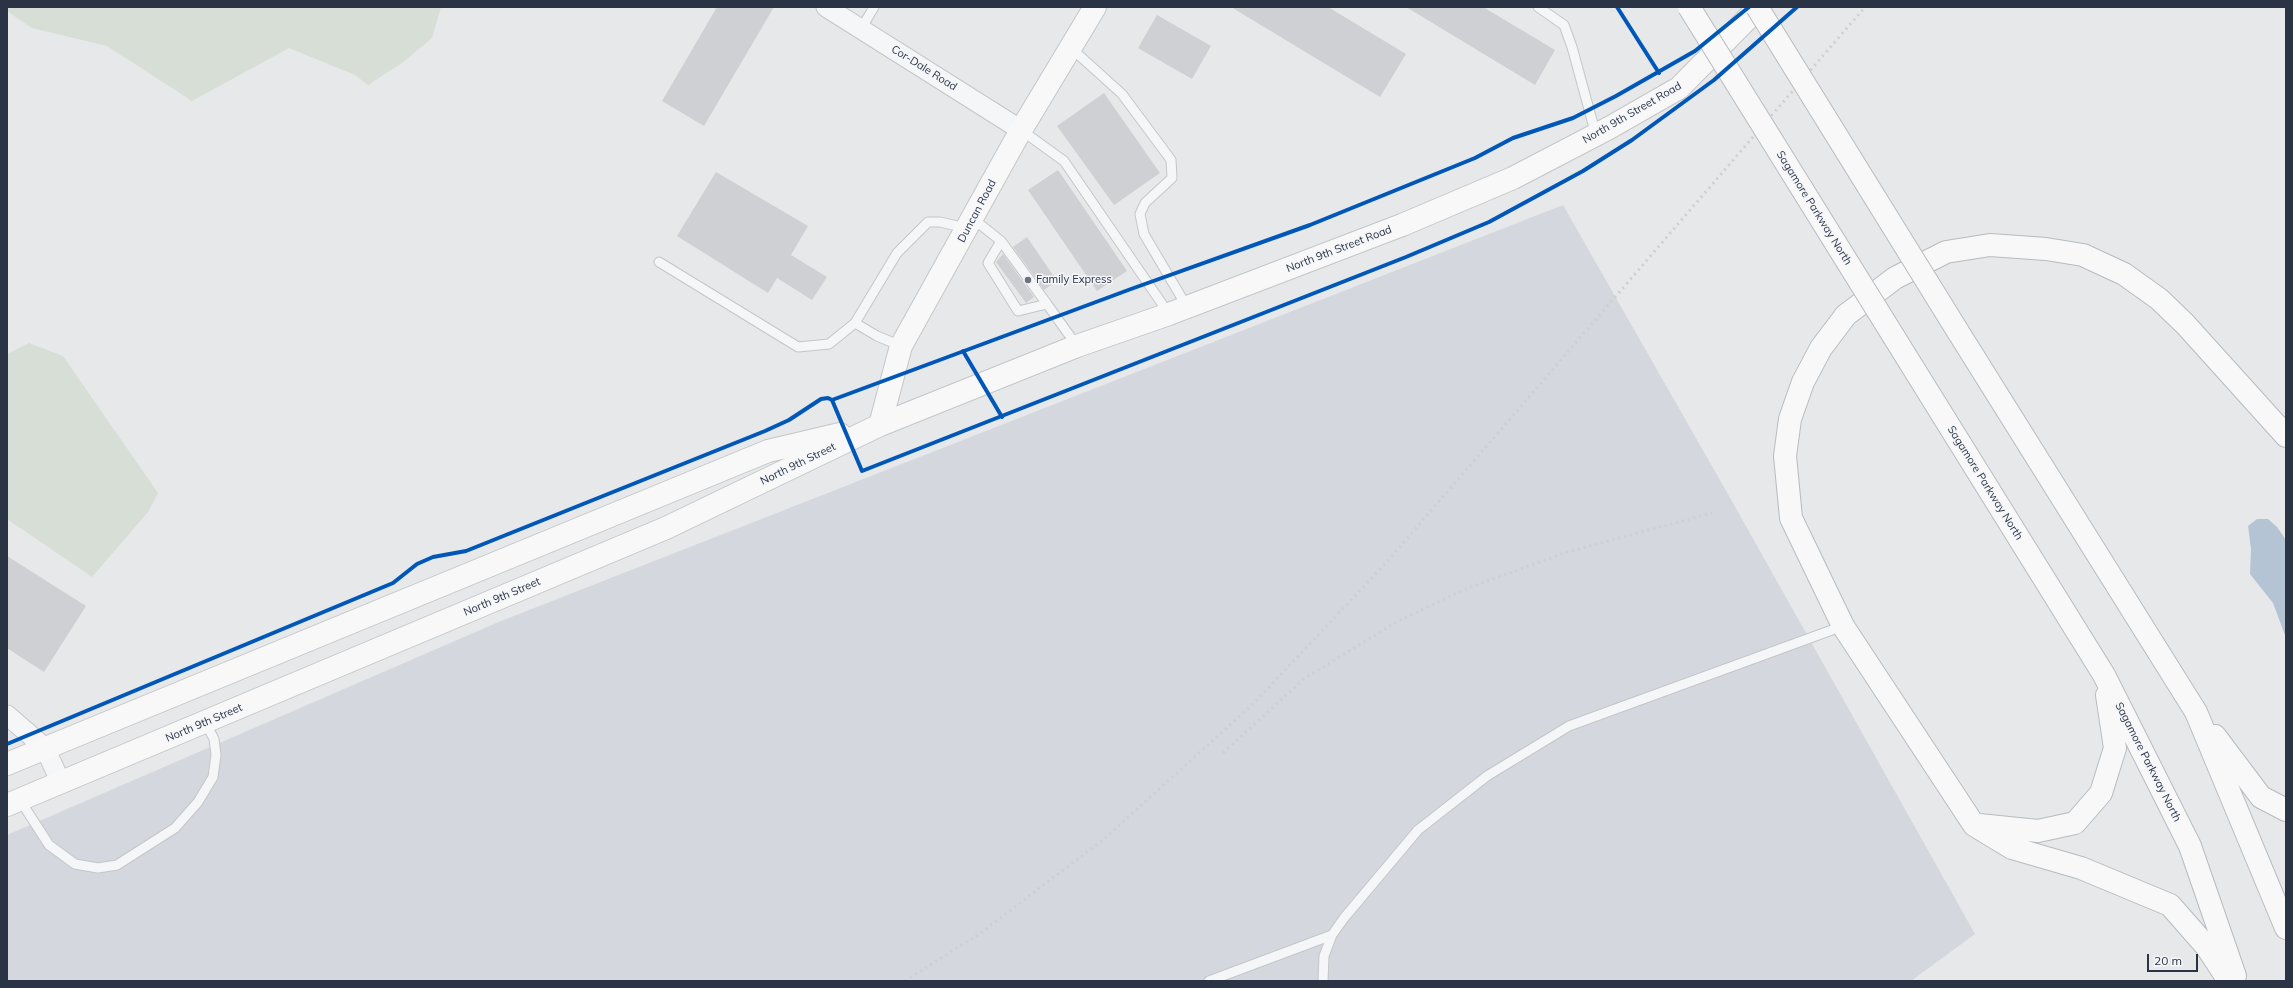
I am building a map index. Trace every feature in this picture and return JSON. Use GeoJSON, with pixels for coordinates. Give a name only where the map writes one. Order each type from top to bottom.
{"type":"FeatureCollection","features":[{"type":"Feature","properties":{"kind":"main road","name":"Duncan Road"},"geometry":{"type":"LineString","coordinates":[[880,425],[900,346],[970,224],[1021,130],[1095,7]]}},
{"type":"Feature","properties":{"kind":"main road","name":"Sagamore Parkway North"},"geometry":{"type":"LineString","coordinates":[[1689,7],[2104,675],[2190,846],[2236,981]]}},
{"type":"Feature","properties":{"kind":"main road","name":"North 9th Street Road"},"geometry":{"type":"LineString","coordinates":[[880,425],[1077,346],[1178,311],[1402,225],[1513,178],[1596,135],[1679,88],[1758,7]]}},
{"type":"Feature","properties":{"kind":"main road"},"geometry":{"type":"LineString","coordinates":[[1758,7],[1956,330],[2196,712],[2261,797],[2286,810]]}},
{"type":"Feature","properties":{"kind":"main road"},"geometry":{"type":"LineString","coordinates":[[2229,981],[2206,946],[2170,904],[2081,868],[2012,848],[1974,825],[1843,626],[1791,518],[1785,456],[1790,419],[1803,382],[1821,348],[1846,315],[1895,278],[1946,252],[1990,245],[2046,249],[2084,255],[2124,274],[2159,299],[2185,324],[2286,436]]}},
{"type":"Feature","properties":{"kind":"main road","name":"North 9th Street"},"geometry":{"type":"LineString","coordinates":[[14,802],[666,528],[880,425]]}},
{"type":"Feature","properties":{"kind":"main road","name":"North 9th Street"},"geometry":{"type":"LineString","coordinates":[[7,764],[768,451],[880,425]]}},
{"type":"Feature","properties":{"kind":"main road"},"geometry":{"type":"LineString","coordinates":[[1974,825],[2038,831],[2075,824],[2101,793],[2115,748],[2104,675]]}},
{"type":"Feature","properties":{"kind":"main road"},"geometry":{"type":"LineString","coordinates":[[2196,712],[2286,928]]}},
{"type":"Feature","properties":{"kind":"street","name":"Cor-Dale Road"},"geometry":{"type":"LineString","coordinates":[[826,7],[1021,130]]}},
{"type":"Feature","properties":{"kind":"street"},"geometry":{"type":"LineString","coordinates":[[7,715],[45,748],[61,783]]}},
{"type":"Feature","properties":{"kind":"lane"},"geometry":{"type":"LineString","coordinates":[[861,29],[874,7]]}},
{"type":"Feature","properties":{"kind":"lane"},"geometry":{"type":"LineString","coordinates":[[1538,7],[1564,25],[1572,47],[1596,135]]}},
{"type":"Feature","properties":{"kind":"lane"},"geometry":{"type":"LineString","coordinates":[[1071,48],[1122,94],[1171,160],[1172,178],[1146,203],[1140,214],[1144,234],[1178,311]]}},
{"type":"Feature","properties":{"kind":"lane"},"geometry":{"type":"LineString","coordinates":[[1021,130],[1064,161],[1178,311]]}},
{"type":"Feature","properties":{"kind":"lane"},"geometry":{"type":"LineString","coordinates":[[659,262],[798,347],[829,344],[855,323],[897,254],[928,222],[970,224],[1002,241],[1077,346]]}},
{"type":"Feature","properties":{"kind":"lane"},"geometry":{"type":"LineString","coordinates":[[1002,241],[988,263],[1018,311],[1047,304]]}},
{"type":"Feature","properties":{"kind":"lane"},"geometry":{"type":"LineString","coordinates":[[855,323],[877,336],[900,346]]}},
{"type":"Feature","properties":{"kind":"lane"},"geometry":{"type":"LineString","coordinates":[[1323,981],[1324,956],[1332,935],[1344,918],[1418,830],[1487,776],[1562,730],[1843,626]]}},
{"type":"Feature","properties":{"kind":"lane"},"geometry":{"type":"LineString","coordinates":[[14,802],[48,845],[75,864],[98,868],[117,865],[175,828],[198,802],[213,777],[216,755],[214,739],[204,722]]}},
{"type":"Feature","properties":{"kind":"lane"},"geometry":{"type":"LineString","coordinates":[[1208,981],[1332,935]]}},
{"type":"Feature","properties":{"kind":"shaded area"},"geometry":{"type":"Polygon","coordinates":[[[7,7],[441,7],[432,38],[402,63],[368,85],[355,75],[289,48],[192,101],[107,46],[32,28],[7,11],[7,7]]]}},
{"type":"Feature","properties":{"kind":"shaded area"},"geometry":{"type":"Polygon","coordinates":[[[1563,205],[1733,503],[1975,934],[1911,981],[7,981],[7,835],[501,621],[1563,205]]]}},
{"type":"Feature","properties":{"kind":"shaded area"},"geometry":{"type":"Polygon","coordinates":[[[29,343],[63,356],[158,493],[148,512],[92,577],[7,519],[7,354],[29,343]]]}},
{"type":"Feature","properties":{"kind":"water"},"geometry":{"type":"Polygon","coordinates":[[[2257,519],[2268,519],[2277,527],[2286,540],[2286,638],[2273,603],[2250,574],[2251,549],[2248,526],[2257,519]]]}},
{"type":"Feature","properties":{"kind":"building"},"geometry":{"type":"Polygon","coordinates":[[[717,7],[774,7],[704,126],[662,101],[717,7]]]}},
{"type":"Feature","properties":{"kind":"building"},"geometry":{"type":"Polygon","coordinates":[[[1231,7],[1328,7],[1406,54],[1380,97],[1231,7]]]}},
{"type":"Feature","properties":{"kind":"building"},"geometry":{"type":"Polygon","coordinates":[[[1406,7],[1483,7],[1555,50],[1535,85],[1406,7]]]}},
{"type":"Feature","properties":{"kind":"building"},"geometry":{"type":"Polygon","coordinates":[[[1157,15],[1211,46],[1192,79],[1138,48],[1157,15]]]}},
{"type":"Feature","properties":{"kind":"building"},"geometry":{"type":"Polygon","coordinates":[[[1104,93],[1160,173],[1114,205],[1057,126],[1104,93]]]}},
{"type":"Feature","properties":{"kind":"building"},"geometry":{"type":"Polygon","coordinates":[[[1058,170],[1127,271],[1097,291],[1028,190],[1058,170]]]}},
{"type":"Feature","properties":{"kind":"building"},"geometry":{"type":"Polygon","coordinates":[[[716,172],[808,226],[791,255],[827,277],[812,300],[777,278],[768,293],[677,236],[716,172]]]}},
{"type":"Feature","properties":{"kind":"building"},"geometry":{"type":"Polygon","coordinates":[[[1027,237],[1057,281],[1044,290],[1013,247],[1027,237]]]}},
{"type":"Feature","properties":{"kind":"building"},"geometry":{"type":"Polygon","coordinates":[[[1003,254],[1034,297],[1026,303],[996,262],[1003,254]]]}},
{"type":"Feature","properties":{"kind":"building"},"geometry":{"type":"Polygon","coordinates":[[[7,556],[86,606],[44,672],[7,648],[7,556]]]}},
{"type":"Feature","properties":{"kind":"railway"},"geometry":{"type":"LineString","coordinates":[[905,981],[982,932],[1104,839],[1253,704],[1386,563],[1865,7]]}},
{"type":"Feature","properties":{"kind":"railway"},"geometry":{"type":"LineString","coordinates":[[1223,753],[1305,678],[1398,621],[1468,588],[1564,553],[1712,513]]}},
{"type":"Feature","properties":{"kind":"cycle path"},"geometry":{"type":"LineString","coordinates":[[1617,7],[1659,73]]}},
{"type":"Feature","properties":{"kind":"cycle path"},"geometry":{"type":"LineString","coordinates":[[832,400],[1131,289],[1310,225],[1475,158],[1513,138],[1573,118],[1616,96],[1695,51],[1749,7]]}},
{"type":"Feature","properties":{"kind":"cycle path"},"geometry":{"type":"LineString","coordinates":[[7,744],[393,583],[417,564],[433,557],[466,551],[765,431],[789,420],[821,399],[828,398],[832,400],[862,471],[1406,257],[1489,222],[1583,171],[1632,140],[1714,80],[1797,7]]}},
{"type":"Feature","properties":{"kind":"cycle path"},"geometry":{"type":"LineString","coordinates":[[963,351],[1002,417]]}},
{"type":"Feature","properties":{"kind":"place","name":"Family Express"},"geometry":{"type":"Point","coordinates":[1028,280]}}]}
